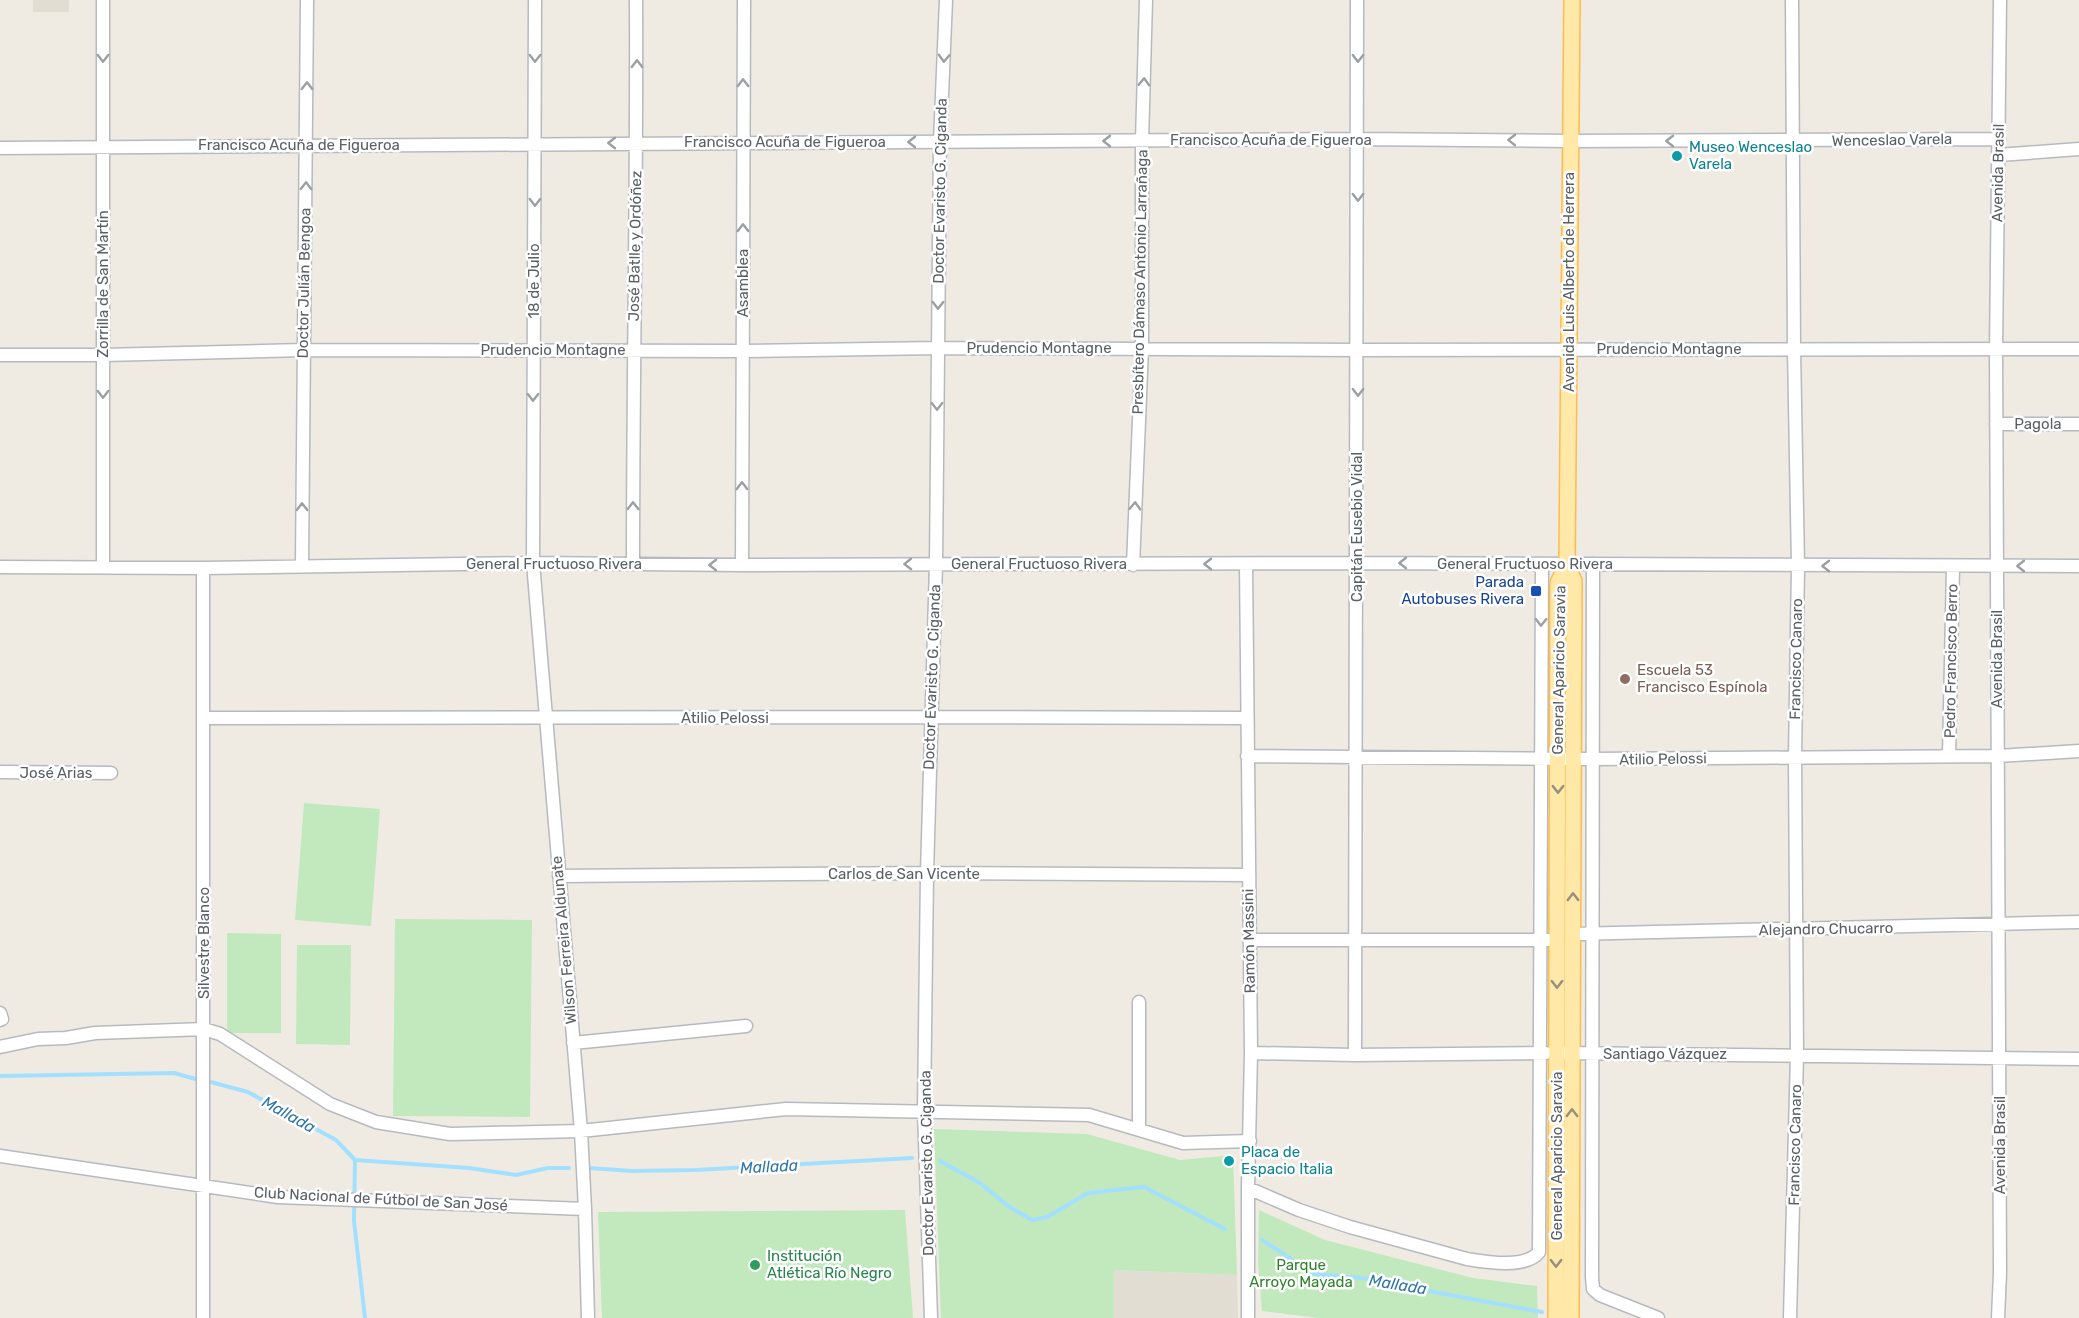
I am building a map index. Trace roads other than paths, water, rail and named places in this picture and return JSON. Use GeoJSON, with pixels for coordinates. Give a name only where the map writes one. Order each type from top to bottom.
{"type":"FeatureCollection","features":[{"type":"Feature","properties":{"kind":"main road","name":"Avenida Luis Alberto de Herrera"},"geometry":{"type":"LineString","coordinates":[[1566,564],[1572,0]]}},
{"type":"Feature","properties":{"kind":"main road","name":"General Aparicio Saravia"},"geometry":{"type":"LineString","coordinates":[[1566,564],[1574,581],[1557,940],[1565,1053],[1571,1318]]}},
{"type":"Feature","properties":{"kind":"main road","name":"General Aparicio Saravia"},"geometry":{"type":"LineString","coordinates":[[1556,1318],[1565,1053],[1573,934],[1565,759]]}},
{"type":"Feature","properties":{"kind":"street","name":"Zorrilla de San Martín"},"geometry":{"type":"LineString","coordinates":[[103,0],[103,567]]}},
{"type":"Feature","properties":{"kind":"street","name":"Doctor Julián Bengoa"},"geometry":{"type":"LineString","coordinates":[[302,565],[307,0]]}},
{"type":"Feature","properties":{"kind":"street","name":"18 de Julio"},"geometry":{"type":"LineString","coordinates":[[533,562],[535,0]]}},
{"type":"Feature","properties":{"kind":"street","name":"José Batlle y Ordóñez"},"geometry":{"type":"LineString","coordinates":[[633,564],[636,0]]}},
{"type":"Feature","properties":{"kind":"street","name":"Asamblea"},"geometry":{"type":"LineString","coordinates":[[742,565],[744,0]]}},
{"type":"Feature","properties":{"kind":"street","name":"Doctor Evaristo G. Ciganda"},"geometry":{"type":"LineString","coordinates":[[931,1318],[924,1111],[927,873],[936,564],[940,142],[946,0]]}},
{"type":"Feature","properties":{"kind":"street","name":"Presbítero Dámaso Antonio Larrañaga"},"geometry":{"type":"LineString","coordinates":[[1133,565],[1142,348],[1142,141],[1146,0]]}},
{"type":"Feature","properties":{"kind":"street","name":"Capitán Eusebio Vidal"},"geometry":{"type":"LineString","coordinates":[[1355,1054],[1358,0]]}},
{"type":"Feature","properties":{"kind":"street","name":"Francisco Canaro"},"geometry":{"type":"LineString","coordinates":[[1790,1318],[1797,1055],[1795,757],[1798,566],[1792,0]]}},
{"type":"Feature","properties":{"kind":"street","name":"Avenida Brasil"},"geometry":{"type":"LineString","coordinates":[[1998,1318],[2000,1273],[1996,350],[2000,0]]}},
{"type":"Feature","properties":{"kind":"street","name":"Francisco Acuña de Figueroa"},"geometry":{"type":"LineString","coordinates":[[0,148],[1358,139],[1570,141]]}},
{"type":"Feature","properties":{"kind":"street","name":"Wenceslao Varela"},"geometry":{"type":"LineString","coordinates":[[1570,141],[1999,139]]}},
{"type":"Feature","properties":{"kind":"street"},"geometry":{"type":"LineString","coordinates":[[1999,155],[2079,149]]}},
{"type":"Feature","properties":{"kind":"street","name":"Prudencio Montagne"},"geometry":{"type":"LineString","coordinates":[[0,355],[303,350],[742,351],[937,348],[2079,349]]}},
{"type":"Feature","properties":{"kind":"street","name":"Pagola"},"geometry":{"type":"LineString","coordinates":[[1996,424],[2079,424]]}},
{"type":"Feature","properties":{"kind":"street","name":"General Fructuoso Rivera"},"geometry":{"type":"LineString","coordinates":[[0,567],[203,567],[533,562],[742,565],[1358,563],[2079,566]]}},
{"type":"Feature","properties":{"kind":"street","name":"Wilson Ferreira Aldunate"},"geometry":{"type":"LineString","coordinates":[[533,562],[581,1131],[588,1318]]}},
{"type":"Feature","properties":{"kind":"street","name":"Ramón Massini"},"geometry":{"type":"LineString","coordinates":[[1246,564],[1251,1053],[1248,1318]]}},
{"type":"Feature","properties":{"kind":"street","name":"General Aparicio Saravia"},"geometry":{"type":"LineString","coordinates":[[1248,1188],[1299,1210],[1350,1227],[1467,1259],[1525,1262],[1539,1252],[1542,564]]}},
{"type":"Feature","properties":{"kind":"street"},"geometry":{"type":"LineString","coordinates":[[1593,564],[1592,1277],[1593,1288],[1600,1294],[1658,1318]]}},
{"type":"Feature","properties":{"kind":"street","name":"Pedro Francisco Berro"},"geometry":{"type":"LineString","coordinates":[[1949,756],[1953,566]]}},
{"type":"Feature","properties":{"kind":"street","name":"Silvestre Blanco"},"geometry":{"type":"LineString","coordinates":[[203,567],[203,1318]]}},
{"type":"Feature","properties":{"kind":"street","name":"Atilio Pelossi"},"geometry":{"type":"LineString","coordinates":[[203,718],[1247,718]]}},
{"type":"Feature","properties":{"kind":"street","name":"Atilio Pelossi"},"geometry":{"type":"LineString","coordinates":[[1247,756],[1593,759],[1998,756],[2079,751]]}},
{"type":"Feature","properties":{"kind":"street","name":"José Arias"},"geometry":{"type":"LineString","coordinates":[[0,772],[111,773]]}},
{"type":"Feature","properties":{"kind":"street","name":"Carlos de San Vicente"},"geometry":{"type":"LineString","coordinates":[[559,876],[927,873],[1248,875]]}},
{"type":"Feature","properties":{"kind":"street","name":"Alejandro Chucarro"},"geometry":{"type":"LineString","coordinates":[[1573,934],[1998,926],[2079,922]]}},
{"type":"Feature","properties":{"kind":"street"},"geometry":{"type":"LineString","coordinates":[[1249,940],[1557,940]]}},
{"type":"Feature","properties":{"kind":"street"},"geometry":{"type":"LineString","coordinates":[[1139,1002],[1139,1130]]}},
{"type":"Feature","properties":{"kind":"street"},"geometry":{"type":"LineString","coordinates":[[0,1013],[2,1019],[0,1020]]}},
{"type":"Feature","properties":{"kind":"street"},"geometry":{"type":"LineString","coordinates":[[573,1043],[746,1026]]}},
{"type":"Feature","properties":{"kind":"street"},"geometry":{"type":"LineString","coordinates":[[0,1047],[38,1039],[66,1038],[95,1033],[204,1029],[220,1034],[330,1104],[376,1122],[450,1134],[581,1131],[786,1109],[1089,1115],[1183,1143],[1250,1141]]}},
{"type":"Feature","properties":{"kind":"street","name":"Santiago Vázquez"},"geometry":{"type":"LineString","coordinates":[[1251,1053],[1565,1053],[2079,1059]]}},
{"type":"Feature","properties":{"kind":"street","name":"Club Nacional de Fútbol de San José"},"geometry":{"type":"LineString","coordinates":[[0,1156],[278,1197],[585,1209]]}},
{"type":"Feature","properties":{"kind":"waterway","name":"Mallada"},"geometry":{"type":"LineString","coordinates":[[0,1076],[174,1073],[199,1080]]}},
{"type":"Feature","properties":{"kind":"waterway","name":"Mallada"},"geometry":{"type":"LineString","coordinates":[[207,1081],[248,1092],[336,1140],[355,1160],[469,1168],[516,1175],[548,1168],[569,1168]]}},
{"type":"Feature","properties":{"kind":"waterway","name":"Mallada"},"geometry":{"type":"LineString","coordinates":[[590,1168],[632,1171],[695,1170],[912,1158]]}},
{"type":"Feature","properties":{"kind":"waterway"},"geometry":{"type":"LineString","coordinates":[[355,1160],[354,1221],[365,1318]]}},
{"type":"Feature","properties":{"kind":"waterway","name":"Mallada"},"geometry":{"type":"LineString","coordinates":[[940,1161],[980,1183],[1008,1206],[1032,1220],[1047,1217],[1088,1193],[1144,1187],[1225,1229]]}},
{"type":"Feature","properties":{"kind":"waterway","name":"Mallada"},"geometry":{"type":"LineString","coordinates":[[1262,1240],[1314,1274],[1384,1280],[1439,1293],[1542,1312]]}},
{"type":"Feature","properties":{"kind":"place","name":"Museo Wenceslao Varela"},"geometry":{"type":"Point","coordinates":[1677,156]}},
{"type":"Feature","properties":{"kind":"place","name":"Parada Autobuses Rivera"},"geometry":{"type":"Point","coordinates":[1536,591]}},
{"type":"Feature","properties":{"kind":"place","name":"Escuela 53 Francisco Espínola"},"geometry":{"type":"Point","coordinates":[1625,679]}},
{"type":"Feature","properties":{"kind":"place","name":"Placa de Espacio Italia"},"geometry":{"type":"Point","coordinates":[1229,1161]}},
{"type":"Feature","properties":{"kind":"place","name":"Institución Atlética Río Negro"},"geometry":{"type":"Point","coordinates":[755,1265]}},
{"type":"Feature","properties":{"kind":"park label","name":"Parque Arroyo Mayada"},"geometry":{"type":"Point","coordinates":[1301,1274]}}]}
